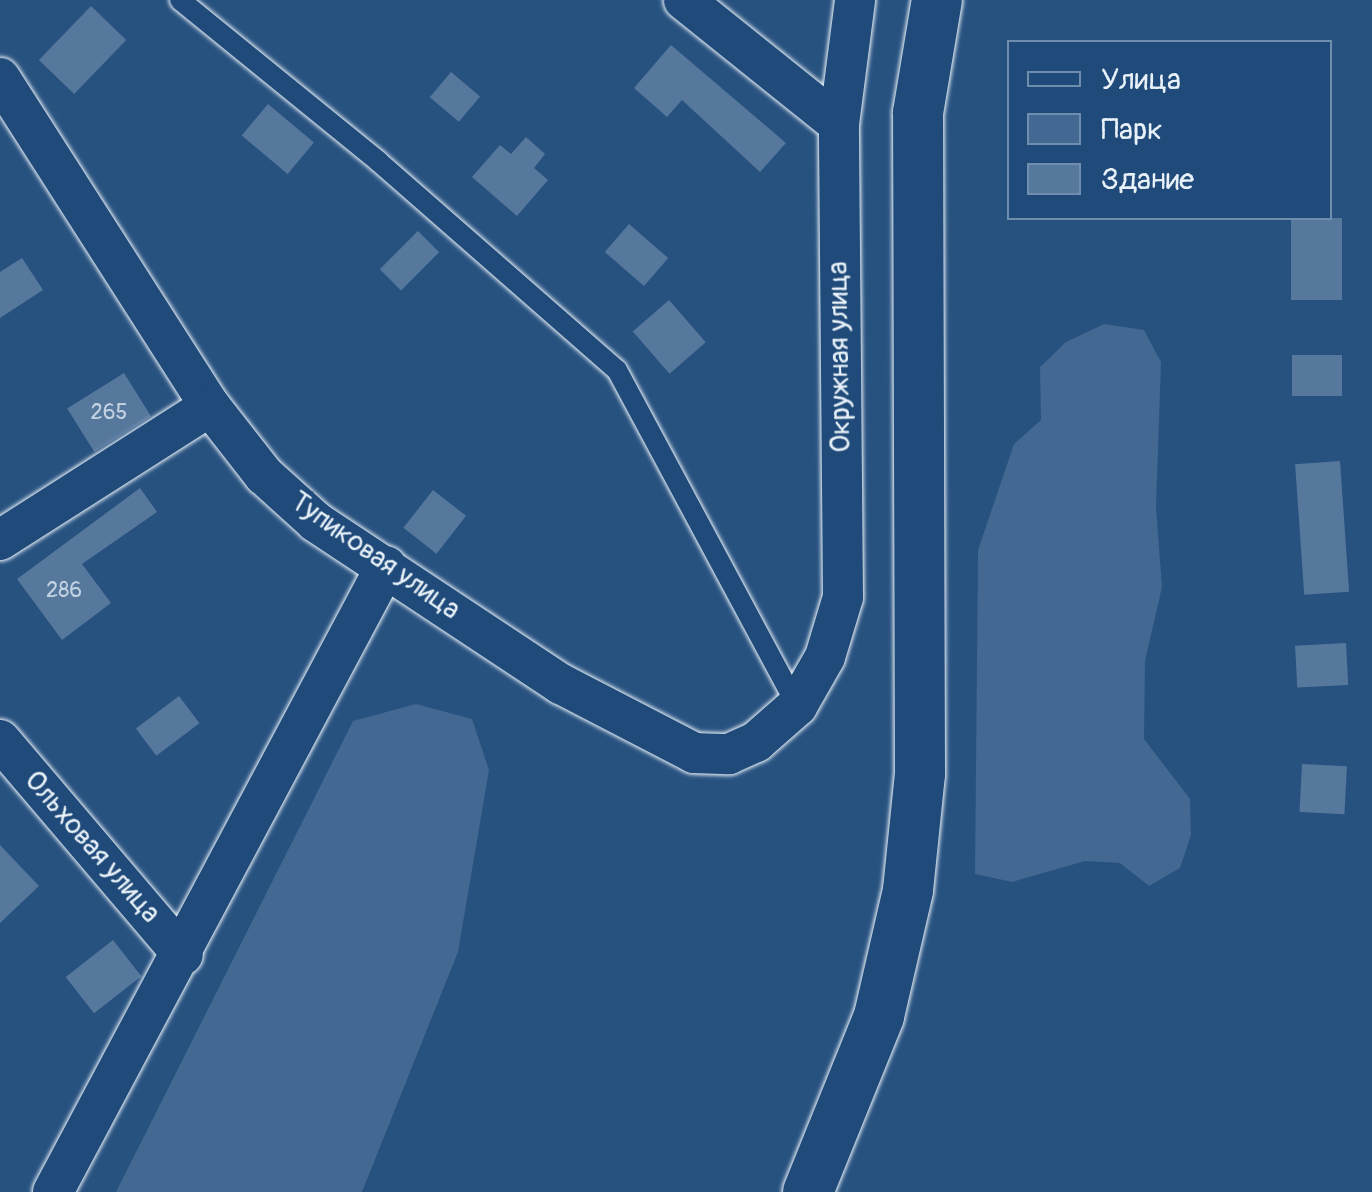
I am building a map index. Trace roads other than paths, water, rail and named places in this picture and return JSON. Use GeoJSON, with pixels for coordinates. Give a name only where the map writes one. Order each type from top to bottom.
{"type":"FeatureCollection","features":[{"type":"Feature","properties":{"kind":"street"},"geometry":{"type":"LineString","coordinates":[[684,0],[839,124]]}},
{"type":"Feature","properties":{"kind":"street","name":"Окружная улица"},"geometry":{"type":"LineString","coordinates":[[797,706],[825,657],[842,597],[839,124],[856,0]]}},
{"type":"Feature","properties":{"kind":"street"},"geometry":{"type":"LineString","coordinates":[[808,1192],[879,1016],[908,890],[920,774],[918,113],[937,0]]}},
{"type":"Feature","properties":{"kind":"street","name":"Тупиковая улица"},"geometry":{"type":"LineString","coordinates":[[0,78],[210,406],[294,503],[561,684],[694,753],[729,754],[756,742],[797,706]]}},
{"type":"Feature","properties":{"kind":"street"},"geometry":{"type":"LineString","coordinates":[[0,540],[210,406]]}},
{"type":"Feature","properties":{"kind":"street"},"geometry":{"type":"LineString","coordinates":[[53,1192],[184,955],[386,566]]}},
{"type":"Feature","properties":{"kind":"street","name":"Ольховая улица"},"geometry":{"type":"LineString","coordinates":[[0,740],[184,955]]}},
{"type":"Feature","properties":{"kind":"lane"},"geometry":{"type":"LineString","coordinates":[[180,0],[378,161],[617,370],[797,706]]}}]}
